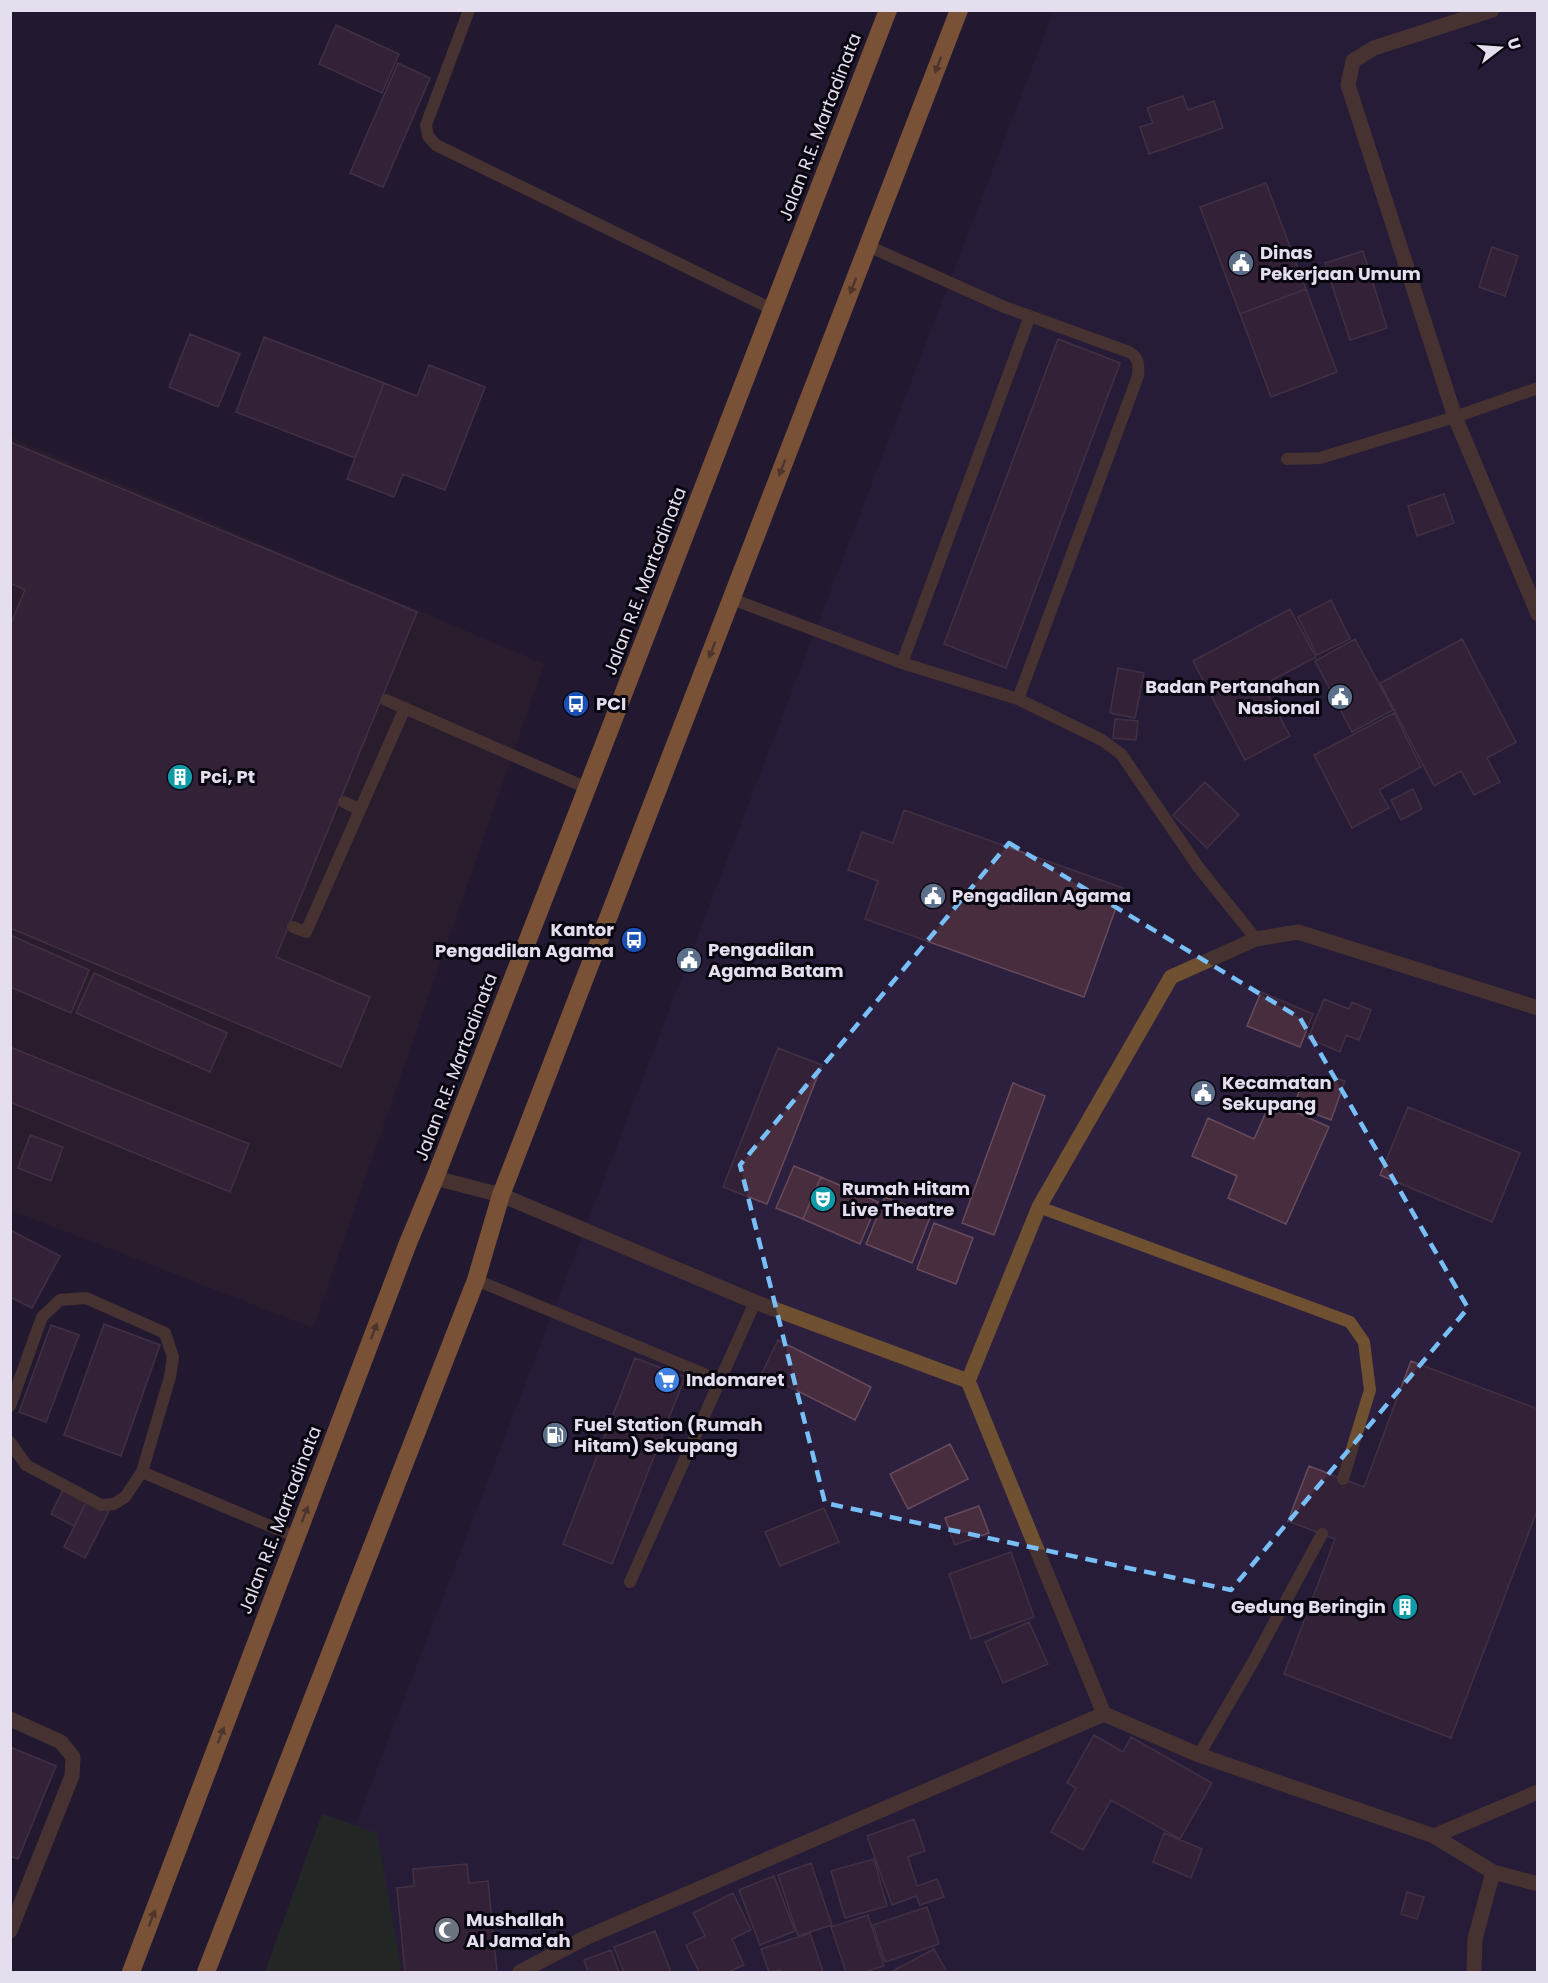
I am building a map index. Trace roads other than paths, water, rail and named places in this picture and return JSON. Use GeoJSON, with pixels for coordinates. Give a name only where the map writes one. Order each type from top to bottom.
{"type":"FeatureCollection","features":[{"type":"Feature","properties":{"kind":"highway","name":"Jalan R.E. Martadinata"},"geometry":{"type":"LineString","coordinates":[[131,1972],[408,1243],[888,10]]}},
{"type":"Feature","properties":{"kind":"highway"},"geometry":{"type":"LineString","coordinates":[[206,1972],[476,1280],[501,1195],[959,10]]}},
{"type":"Feature","properties":{"kind":"street"},"geometry":{"type":"LineString","coordinates":[[1492,10],[1374,48],[1353,61],[1348,86],[1455,417],[1538,614]]}},
{"type":"Feature","properties":{"kind":"street"},"geometry":{"type":"LineString","coordinates":[[1538,1008],[1298,932],[1256,939],[1171,977],[1039,1207],[968,1381],[1104,1714],[1199,1755],[1434,1836],[1494,1872],[1538,1884]]}},
{"type":"Feature","properties":{"kind":"street"},"geometry":{"type":"LineString","coordinates":[[435,1178],[501,1195],[755,1302],[968,1381]]}},
{"type":"Feature","properties":{"kind":"street"},"geometry":{"type":"LineString","coordinates":[[520,1972],[587,1938],[1104,1714]]}},
{"type":"Feature","properties":{"kind":"street"},"geometry":{"type":"LineString","coordinates":[[10,1719],[61,1742],[73,1757],[72,1776],[10,1931]]}},
{"type":"Feature","properties":{"kind":"street"},"geometry":{"type":"LineString","coordinates":[[1434,1836],[1538,1792]]}},
{"type":"Feature","properties":{"kind":"street"},"geometry":{"type":"LineString","coordinates":[[1474,1972],[1475,1939],[1494,1872]]}},
{"type":"Feature","properties":{"kind":"lane"},"geometry":{"type":"LineString","coordinates":[[469,10],[426,125],[428,136],[436,145],[772,309]]}},
{"type":"Feature","properties":{"kind":"lane"},"geometry":{"type":"LineString","coordinates":[[868,246],[1002,306],[1136,355],[1139,365],[1134,387],[1018,699]]}},
{"type":"Feature","properties":{"kind":"lane"},"geometry":{"type":"LineString","coordinates":[[902,663],[1030,316]]}},
{"type":"Feature","properties":{"kind":"lane"},"geometry":{"type":"LineString","coordinates":[[1287,459],[1320,458],[1455,417],[1538,388]]}},
{"type":"Feature","properties":{"kind":"lane"},"geometry":{"type":"LineString","coordinates":[[732,599],[902,663],[1018,699],[1101,740],[1121,754],[1199,868],[1256,939]]}},
{"type":"Feature","properties":{"kind":"lane"},"geometry":{"type":"LineString","coordinates":[[386,700],[587,788]]}},
{"type":"Feature","properties":{"kind":"lane"},"geometry":{"type":"LineString","coordinates":[[293,927],[306,932],[405,708]]}},
{"type":"Feature","properties":{"kind":"lane"},"geometry":{"type":"LineString","coordinates":[[344,802],[359,809]]}},
{"type":"Feature","properties":{"kind":"lane"},"geometry":{"type":"LineString","coordinates":[[1039,1207],[1350,1322],[1364,1342],[1370,1390],[1343,1479]]}},
{"type":"Feature","properties":{"kind":"lane"},"geometry":{"type":"LineString","coordinates":[[476,1280],[719,1380]]}},
{"type":"Feature","properties":{"kind":"lane"},"geometry":{"type":"LineString","coordinates":[[10,1406],[42,1317],[60,1300],[86,1298],[165,1333],[173,1357],[170,1377],[142,1472],[125,1497],[114,1504],[101,1505],[26,1466],[10,1442]]}},
{"type":"Feature","properties":{"kind":"lane"},"geometry":{"type":"LineString","coordinates":[[630,1582],[755,1302]]}},
{"type":"Feature","properties":{"kind":"lane"},"geometry":{"type":"LineString","coordinates":[[142,1472],[296,1537]]}},
{"type":"Feature","properties":{"kind":"lane"},"geometry":{"type":"LineString","coordinates":[[1199,1755],[1253,1662],[1322,1534]]}},
{"type":"Feature","properties":{"kind":"place","name":"Dinas Pekerjaan Umum"},"geometry":{"type":"Point","coordinates":[1241,263]}},
{"type":"Feature","properties":{"kind":"place","name":"Badan Pertanahan Nasional"},"geometry":{"type":"Point","coordinates":[1340,697]}},
{"type":"Feature","properties":{"kind":"place","name":"PCI"},"geometry":{"type":"Point","coordinates":[576,704]}},
{"type":"Feature","properties":{"kind":"place","name":"Pci, Pt"},"geometry":{"type":"Point","coordinates":[180,777]}},
{"type":"Feature","properties":{"kind":"place","name":"Pengadilan Agama"},"geometry":{"type":"Point","coordinates":[933,896]}},
{"type":"Feature","properties":{"kind":"place","name":"Kantor Pengadilan Agama"},"geometry":{"type":"Point","coordinates":[634,940]}},
{"type":"Feature","properties":{"kind":"place","name":"Pengadilan Agama Batam"},"geometry":{"type":"Point","coordinates":[689,960]}},
{"type":"Feature","properties":{"kind":"place","name":"Kecamatan Sekupang"},"geometry":{"type":"Point","coordinates":[1203,1093]}},
{"type":"Feature","properties":{"kind":"place","name":"Rumah Hitam Live Theatre"},"geometry":{"type":"Point","coordinates":[823,1199]}},
{"type":"Feature","properties":{"kind":"place","name":"Indomaret"},"geometry":{"type":"Point","coordinates":[667,1380]}},
{"type":"Feature","properties":{"kind":"place","name":"Fuel Station (Rumah Hitam) Sekupang"},"geometry":{"type":"Point","coordinates":[555,1435]}},
{"type":"Feature","properties":{"kind":"place","name":"Gedung Beringin"},"geometry":{"type":"Point","coordinates":[1405,1607]}},
{"type":"Feature","properties":{"kind":"place","name":"Mushallah Al Jama'ah"},"geometry":{"type":"Point","coordinates":[447,1930]}}]}
